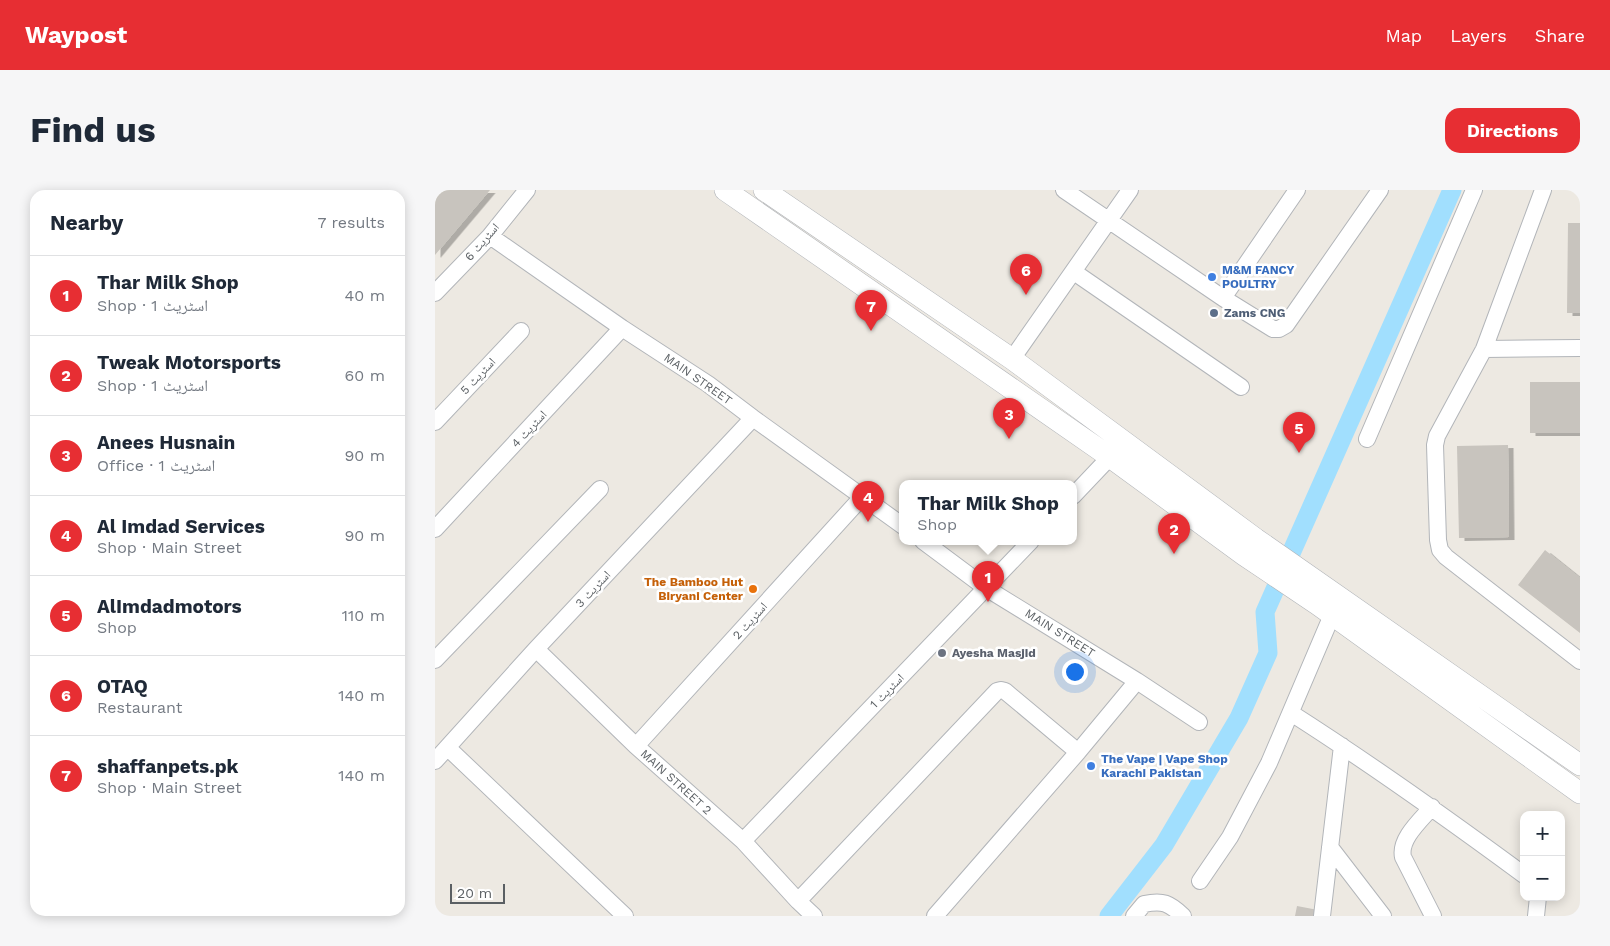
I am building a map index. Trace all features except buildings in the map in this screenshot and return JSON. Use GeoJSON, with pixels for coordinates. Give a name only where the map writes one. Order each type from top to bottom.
{"type":"FeatureCollection","features":[{"type":"Feature","properties":{"kind":"street","name":"اسٹریٹ 6"},"geometry":{"type":"LineString","coordinates":[[435,293],[490,236],[527,190]]}},
{"type":"Feature","properties":{"kind":"street"},"geometry":{"type":"LineString","coordinates":[[725,190],[1110,457],[1250,547]]}},
{"type":"Feature","properties":{"kind":"street"},"geometry":{"type":"LineString","coordinates":[[1064,190],[1223,298],[1273,329],[1279,329],[1286,325],[1380,190]]}},
{"type":"Feature","properties":{"kind":"street"},"geometry":{"type":"LineString","coordinates":[[1012,359],[1130,190]]}},
{"type":"Feature","properties":{"kind":"street"},"geometry":{"type":"LineString","coordinates":[[1223,298],[1297,190]]}},
{"type":"Feature","properties":{"kind":"street"},"geometry":{"type":"LineString","coordinates":[[1367,439],[1474,190]]}},
{"type":"Feature","properties":{"kind":"street"},"geometry":{"type":"LineString","coordinates":[[1543,190],[1484,349],[1437,436],[1435,445],[1437,540],[1440,550],[1447,557],[1580,661]]}},
{"type":"Feature","properties":{"kind":"street"},"geometry":{"type":"LineString","coordinates":[[777,194],[1012,359],[1250,547],[1580,793]]}},
{"type":"Feature","properties":{"kind":"street","name":"MAIN STREET"},"geometry":{"type":"LineString","coordinates":[[490,236],[622,328],[708,384],[899,523]]}},
{"type":"Feature","properties":{"kind":"street"},"geometry":{"type":"LineString","coordinates":[[1074,272],[1241,386]]}},
{"type":"Feature","properties":{"kind":"street","name":"اسٹریٹ 4"},"geometry":{"type":"LineString","coordinates":[[435,529],[622,328]]}},
{"type":"Feature","properties":{"kind":"street","name":"اسٹریٹ 5"},"geometry":{"type":"LineString","coordinates":[[435,422],[521,331]]}},
{"type":"Feature","properties":{"kind":"street"},"geometry":{"type":"LineString","coordinates":[[1484,349],[1580,348]]}},
{"type":"Feature","properties":{"kind":"street"},"geometry":{"type":"LineString","coordinates":[[1019,393],[1032,374]]}},
{"type":"Feature","properties":{"kind":"street","name":"اسٹریٹ 3"},"geometry":{"type":"LineString","coordinates":[[435,761],[753,418]]}},
{"type":"Feature","properties":{"kind":"street"},"geometry":{"type":"LineString","coordinates":[[1077,492],[1110,457]]}},
{"type":"Feature","properties":{"kind":"street"},"geometry":{"type":"LineString","coordinates":[[435,660],[601,490]]}},
{"type":"Feature","properties":{"kind":"street","name":"اسٹریٹ 2"},"geometry":{"type":"LineString","coordinates":[[636,746],[863,496]]}},
{"type":"Feature","properties":{"kind":"street","name":"MAIN STREET"},"geometry":{"type":"LineString","coordinates":[[928,545],[987,588],[1137,681],[1199,722]]}},
{"type":"Feature","properties":{"kind":"street","name":"اسٹریٹ 1"},"geometry":{"type":"LineString","coordinates":[[743,841],[1027,545]]}},
{"type":"Feature","properties":{"kind":"street"},"geometry":{"type":"LineString","coordinates":[[1200,881],[1231,837],[1269,763],[1291,713],[1325,602]]}},
{"type":"Feature","properties":{"kind":"street"},"geometry":{"type":"LineString","coordinates":[[1325,602],[1580,765]]}},
{"type":"Feature","properties":{"kind":"street","name":"MAIN STREET 2"},"geometry":{"type":"LineString","coordinates":[[536,650],[636,746],[743,841],[814,916]]}},
{"type":"Feature","properties":{"kind":"street"},"geometry":{"type":"LineString","coordinates":[[935,916],[1078,752],[1137,681]]}},
{"type":"Feature","properties":{"kind":"street"},"geometry":{"type":"LineString","coordinates":[[798,901],[997,692],[1005,691],[1078,752]]}},
{"type":"Feature","properties":{"kind":"street"},"geometry":{"type":"LineString","coordinates":[[1291,713],[1432,807],[1520,872]]}},
{"type":"Feature","properties":{"kind":"street"},"geometry":{"type":"LineString","coordinates":[[1322,916],[1342,746]]}},
{"type":"Feature","properties":{"kind":"street"},"geometry":{"type":"LineString","coordinates":[[448,748],[625,916]]}},
{"type":"Feature","properties":{"kind":"street"},"geometry":{"type":"LineString","coordinates":[[1432,807],[1405,841],[1402,852],[1433,916]]}},
{"type":"Feature","properties":{"kind":"street"},"geometry":{"type":"LineString","coordinates":[[1330,846],[1383,916]]}},
{"type":"Feature","properties":{"kind":"street"},"geometry":{"type":"LineString","coordinates":[[1134,916],[1143,904],[1156,901],[1170,904],[1183,916]]}},
{"type":"Feature","properties":{"kind":"street"},"geometry":{"type":"LineString","coordinates":[[1535,916],[1537,901]]}},
{"type":"Feature","properties":{"kind":"waterway"},"geometry":{"type":"LineString","coordinates":[[1109,916],[1164,845],[1239,718],[1268,653],[1265,612],[1452,190]]}},
{"type":"Feature","properties":{"kind":"place","name":"M&M FANCY POULTRY"},"geometry":{"type":"Point","coordinates":[1212,277]}},
{"type":"Feature","properties":{"kind":"place","name":"OTAQ"},"geometry":{"type":"Point","coordinates":[1026,295]}},
{"type":"Feature","properties":{"kind":"place","name":"Zams CNG"},"geometry":{"type":"Point","coordinates":[1214,313]}},
{"type":"Feature","properties":{"kind":"place","name":"shaffanpets.pk"},"geometry":{"type":"Point","coordinates":[871,331]}},
{"type":"Feature","properties":{"kind":"place","name":"Anees Husnain"},"geometry":{"type":"Point","coordinates":[1009,439]}},
{"type":"Feature","properties":{"kind":"place","name":"AlImdadmotors"},"geometry":{"type":"Point","coordinates":[1299,453]}},
{"type":"Feature","properties":{"kind":"place","name":"Al Imdad Services"},"geometry":{"type":"Point","coordinates":[868,522]}},
{"type":"Feature","properties":{"kind":"place","name":"Tweak Motorsports"},"geometry":{"type":"Point","coordinates":[1174,554]}},
{"type":"Feature","properties":{"kind":"place","name":"The Bamboo Hut Biryani Center"},"geometry":{"type":"Point","coordinates":[753,589]}},
{"type":"Feature","properties":{"kind":"place","name":"Thar Milk Shop"},"geometry":{"type":"Point","coordinates":[988,602]}},
{"type":"Feature","properties":{"kind":"place","name":"Ayesha Masjid"},"geometry":{"type":"Point","coordinates":[942,653]}},
{"type":"Feature","properties":{"kind":"place","name":"The Vape | Vape Shop Karachi Pakistan"},"geometry":{"type":"Point","coordinates":[1091,766]}}]}
